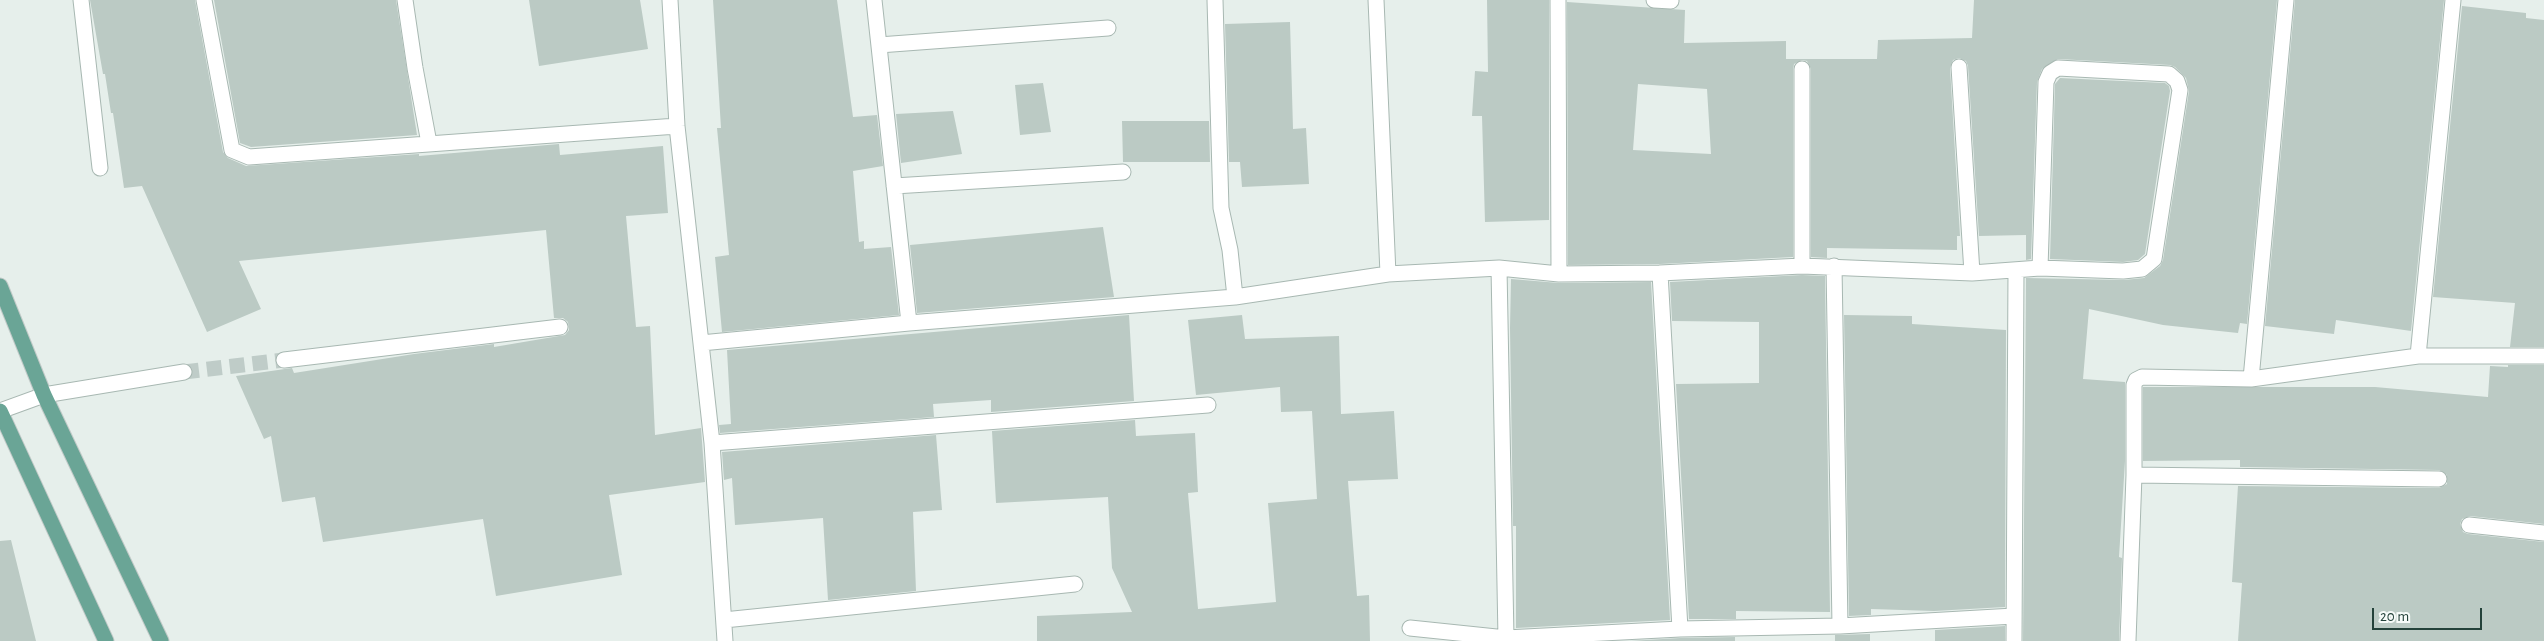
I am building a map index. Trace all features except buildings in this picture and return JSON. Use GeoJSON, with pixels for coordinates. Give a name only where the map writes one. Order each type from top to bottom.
{"type":"FeatureCollection","features":[{"type":"Feature","properties":{"kind":"main road"},"geometry":{"type":"LineString","coordinates":[[0,286],[44,394],[161,641]]}},
{"type":"Feature","properties":{"kind":"main road"},"geometry":{"type":"LineString","coordinates":[[0,411],[106,641]]}},
{"type":"Feature","properties":{"kind":"street"},"geometry":{"type":"LineString","coordinates":[[81,0],[100,168]]}},
{"type":"Feature","properties":{"kind":"street"},"geometry":{"type":"LineString","coordinates":[[204,0],[232,150],[249,158],[429,143],[677,126]]}},
{"type":"Feature","properties":{"kind":"street"},"geometry":{"type":"LineString","coordinates":[[405,0],[429,143]]}},
{"type":"Feature","properties":{"kind":"street"},"geometry":{"type":"LineString","coordinates":[[670,0],[677,126],[712,443],[725,641]]}},
{"type":"Feature","properties":{"kind":"street"},"geometry":{"type":"LineString","coordinates":[[874,0],[909,323]]}},
{"type":"Feature","properties":{"kind":"street"},"geometry":{"type":"LineString","coordinates":[[1214,0],[1222,208],[1230,250],[1235,297]]}},
{"type":"Feature","properties":{"kind":"street"},"geometry":{"type":"LineString","coordinates":[[1376,0],[1388,274]]}},
{"type":"Feature","properties":{"kind":"street"},"geometry":{"type":"LineString","coordinates":[[1558,0],[1559,274]]}},
{"type":"Feature","properties":{"kind":"street"},"geometry":{"type":"LineString","coordinates":[[1654,0],[1671,1]]}},
{"type":"Feature","properties":{"kind":"street"},"geometry":{"type":"LineString","coordinates":[[2251,379],[2286,0]]}},
{"type":"Feature","properties":{"kind":"street"},"geometry":{"type":"LineString","coordinates":[[2418,356],[2453,0]]}},
{"type":"Feature","properties":{"kind":"street"},"geometry":{"type":"LineString","coordinates":[[879,46],[1108,28]]}},
{"type":"Feature","properties":{"kind":"street"},"geometry":{"type":"LineString","coordinates":[[1959,67],[1972,273]]}},
{"type":"Feature","properties":{"kind":"street"},"geometry":{"type":"LineString","coordinates":[[701,343],[909,323],[1235,297],[1388,274],[1499,268],[1559,274],[1660,273],[1802,266],[1972,273],[2040,268],[2123,271],[2142,269],[2154,259],[2180,90],[2177,81],[2169,74],[2058,68],[2050,73],[2046,82],[2040,268]]}},
{"type":"Feature","properties":{"kind":"street"},"geometry":{"type":"LineString","coordinates":[[1802,69],[1802,266]]}},
{"type":"Feature","properties":{"kind":"street"},"geometry":{"type":"LineString","coordinates":[[894,186],[1123,172]]}},
{"type":"Feature","properties":{"kind":"street"},"geometry":{"type":"LineString","coordinates":[[1834,266],[1840,626]]}},
{"type":"Feature","properties":{"kind":"street"},"geometry":{"type":"LineString","coordinates":[[1499,268],[1506,638]]}},
{"type":"Feature","properties":{"kind":"street"},"geometry":{"type":"LineString","coordinates":[[2014,641],[2016,270]]}},
{"type":"Feature","properties":{"kind":"street"},"geometry":{"type":"LineString","coordinates":[[1660,273],[1680,628]]}},
{"type":"Feature","properties":{"kind":"street"},"geometry":{"type":"LineString","coordinates":[[284,360],[560,327]]}},
{"type":"Feature","properties":{"kind":"street"},"geometry":{"type":"LineString","coordinates":[[2128,641],[2134,475],[2134,385],[2136,380],[2142,377],[2251,379],[2418,356],[2544,356]]}},
{"type":"Feature","properties":{"kind":"street"},"geometry":{"type":"LineString","coordinates":[[0,411],[44,394],[184,372]]}},
{"type":"Feature","properties":{"kind":"street"},"geometry":{"type":"LineString","coordinates":[[712,443],[1208,404]]}},
{"type":"Feature","properties":{"kind":"street"},"geometry":{"type":"LineString","coordinates":[[2134,475],[2439,479]]}},
{"type":"Feature","properties":{"kind":"street"},"geometry":{"type":"LineString","coordinates":[[2469,525],[2544,533]]}},
{"type":"Feature","properties":{"kind":"street"},"geometry":{"type":"LineString","coordinates":[[724,620],[1075,584]]}},
{"type":"Feature","properties":{"kind":"street"},"geometry":{"type":"LineString","coordinates":[[1410,628],[1506,638],[1680,628],[1840,626],[2014,616]]}},
{"type":"Feature","properties":{"kind":"tunnel"},"geometry":{"type":"LineString","coordinates":[[184,372],[284,360]]}}]}
